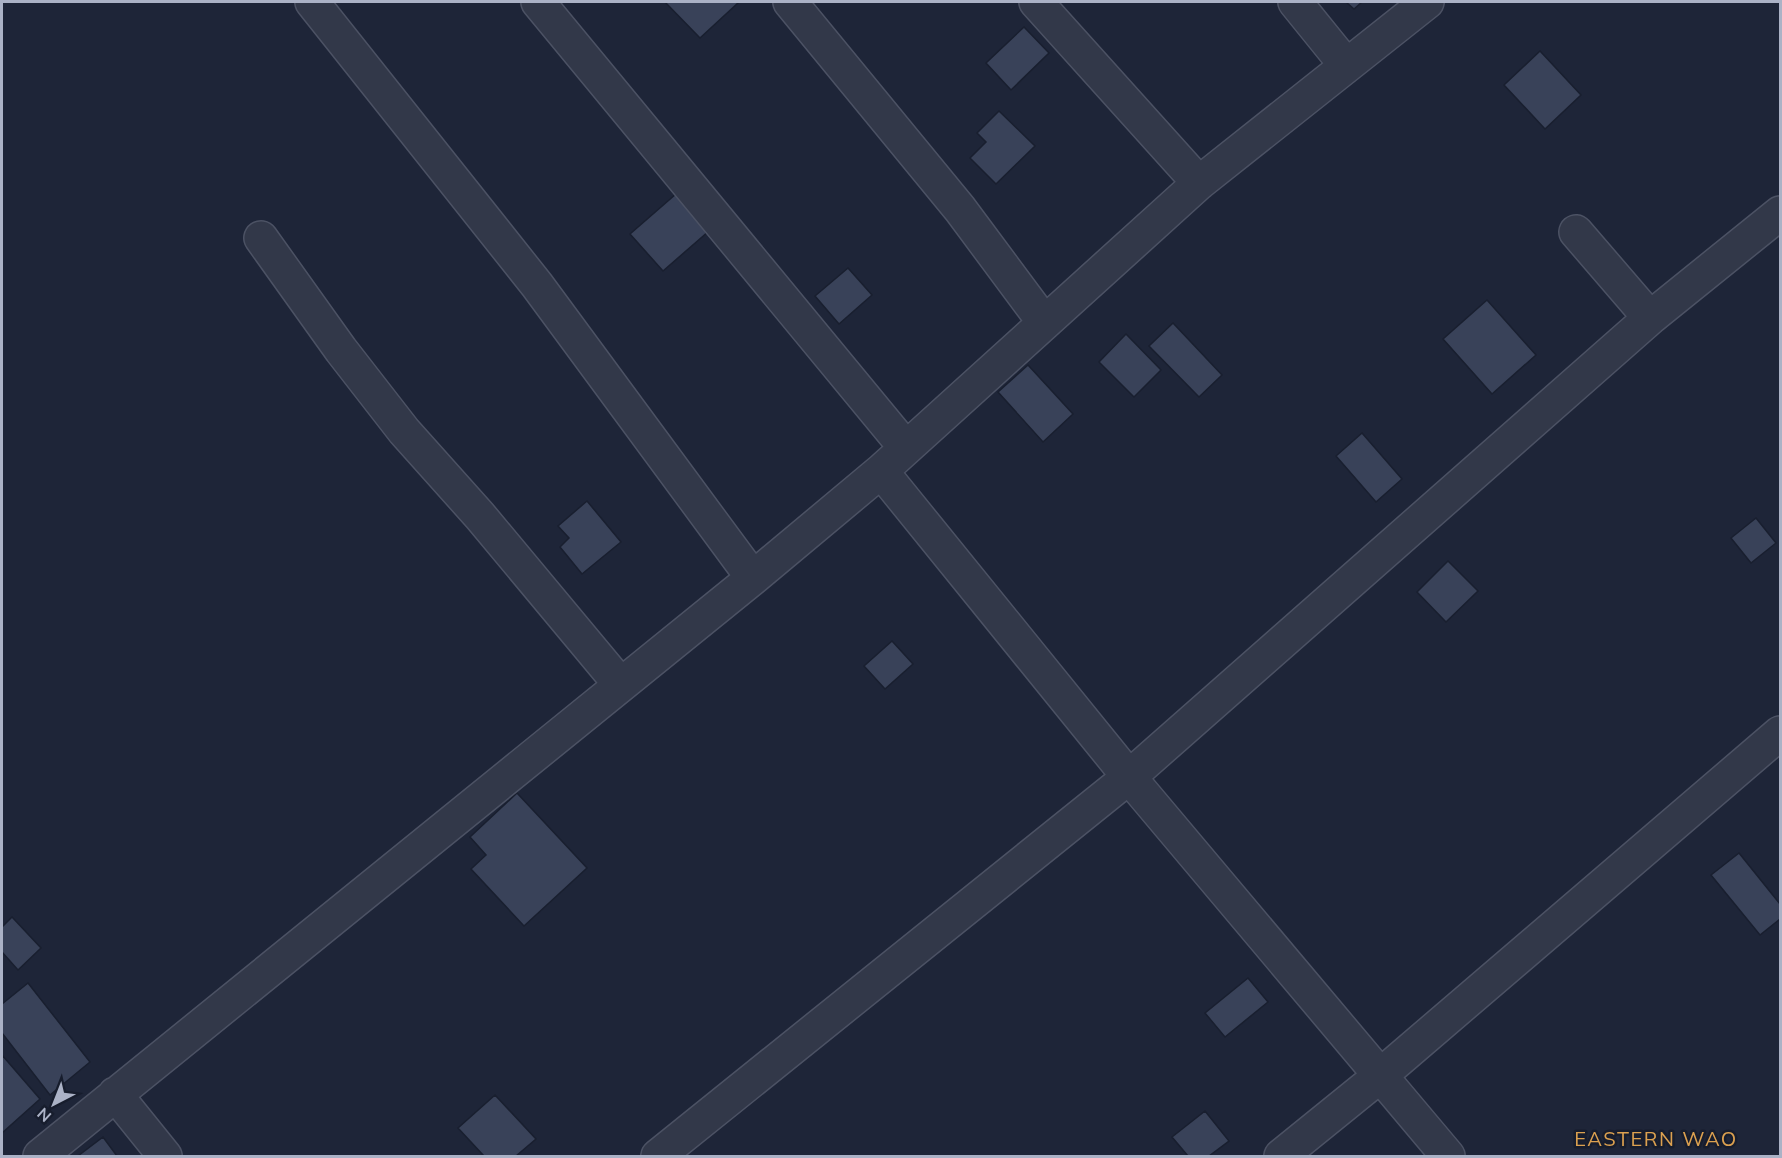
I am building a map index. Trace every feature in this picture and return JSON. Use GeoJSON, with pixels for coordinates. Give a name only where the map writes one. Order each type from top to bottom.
{"type":"FeatureCollection","features":[{"type":"Feature","properties":{"kind":"street"},"geometry":{"type":"LineString","coordinates":[[312,2],[515,257],[667,458],[753,578]]}},
{"type":"Feature","properties":{"kind":"street"},"geometry":{"type":"LineString","coordinates":[[538,2],[906,448]]}},
{"type":"Feature","properties":{"kind":"street"},"geometry":{"type":"LineString","coordinates":[[790,2],[960,208],[1044,322]]}},
{"type":"Feature","properties":{"kind":"street"},"geometry":{"type":"LineString","coordinates":[[1036,2],[1199,183]]}},
{"type":"Feature","properties":{"kind":"street"},"geometry":{"type":"LineString","coordinates":[[1295,2],[1346,64]]}},
{"type":"Feature","properties":{"kind":"street"},"geometry":{"type":"LineString","coordinates":[[40,1156],[753,578],[881,471],[1199,183],[1346,64],[1427,2]]}},
{"type":"Feature","properties":{"kind":"street"},"geometry":{"type":"LineString","coordinates":[[658,1156],[1129,777],[1650,318],[1780,213]]}},
{"type":"Feature","properties":{"kind":"street"},"geometry":{"type":"LineString","coordinates":[[1576,232],[1650,318]]}},
{"type":"Feature","properties":{"kind":"street"},"geometry":{"type":"LineString","coordinates":[[261,238],[341,350],[404,431],[480,516],[620,684]]}},
{"type":"Feature","properties":{"kind":"street"},"geometry":{"type":"LineString","coordinates":[[881,471],[1129,777],[1448,1156]]}},
{"type":"Feature","properties":{"kind":"street"},"geometry":{"type":"LineString","coordinates":[[1281,1156],[1381,1075],[1780,733]]}},
{"type":"Feature","properties":{"kind":"street"},"geometry":{"type":"LineString","coordinates":[[115,1094],[165,1156]]}},
{"type":"Feature","properties":{"kind":"building"},"geometry":{"type":"Polygon","coordinates":[[[665,2],[739,2],[700,38],[665,2]]]}},
{"type":"Feature","properties":{"kind":"building"},"geometry":{"type":"Polygon","coordinates":[[[1346,2],[1362,2],[1354,9],[1346,2]]]}},
{"type":"Feature","properties":{"kind":"building"},"geometry":{"type":"Polygon","coordinates":[[[1024,27],[1049,53],[1011,90],[986,63],[1024,27]]]}},
{"type":"Feature","properties":{"kind":"building"},"geometry":{"type":"Polygon","coordinates":[[[1540,51],[1581,95],[1545,129],[1504,85],[1540,51]]]}},
{"type":"Feature","properties":{"kind":"building"},"geometry":{"type":"Polygon","coordinates":[[[999,111],[1035,146],[996,184],[970,158],[986,142],[977,133],[999,111]]]}},
{"type":"Feature","properties":{"kind":"building"},"geometry":{"type":"Polygon","coordinates":[[[684,187],[717,224],[663,271],[630,234],[684,187]]]}},
{"type":"Feature","properties":{"kind":"building"},"geometry":{"type":"Polygon","coordinates":[[[848,268],[872,295],[839,324],[815,296],[848,268]]]}},
{"type":"Feature","properties":{"kind":"building"},"geometry":{"type":"Polygon","coordinates":[[[1487,300],[1536,355],[1492,394],[1443,339],[1487,300]]]}},
{"type":"Feature","properties":{"kind":"building"},"geometry":{"type":"Polygon","coordinates":[[[1173,323],[1222,375],[1199,397],[1149,346],[1173,323]]]}},
{"type":"Feature","properties":{"kind":"building"},"geometry":{"type":"Polygon","coordinates":[[[1126,334],[1161,370],[1134,397],[1099,362],[1126,334]]]}},
{"type":"Feature","properties":{"kind":"building"},"geometry":{"type":"Polygon","coordinates":[[[1028,365],[1073,414],[1043,442],[998,392],[1028,365]]]}},
{"type":"Feature","properties":{"kind":"building"},"geometry":{"type":"Polygon","coordinates":[[[1362,433],[1402,479],[1376,502],[1336,456],[1362,433]]]}},
{"type":"Feature","properties":{"kind":"building"},"geometry":{"type":"Polygon","coordinates":[[[587,501],[621,542],[582,574],[560,547],[569,538],[558,526],[587,501]]]}},
{"type":"Feature","properties":{"kind":"building"},"geometry":{"type":"Polygon","coordinates":[[[1756,518],[1776,543],[1751,563],[1731,538],[1756,518]]]}},
{"type":"Feature","properties":{"kind":"building"},"geometry":{"type":"Polygon","coordinates":[[[1448,561],[1478,591],[1446,622],[1417,592],[1448,561]]]}},
{"type":"Feature","properties":{"kind":"building"},"geometry":{"type":"Polygon","coordinates":[[[892,641],[913,664],[885,689],[864,666],[892,641]]]}},
{"type":"Feature","properties":{"kind":"building"},"geometry":{"type":"Polygon","coordinates":[[[517,793],[587,868],[524,926],[471,869],[486,855],[470,837],[517,793]]]}},
{"type":"Feature","properties":{"kind":"building"},"geometry":{"type":"Polygon","coordinates":[[[1739,853],[1780,904],[1780,919],[1760,935],[1711,875],[1739,853]]]}},
{"type":"Feature","properties":{"kind":"building"},"geometry":{"type":"Polygon","coordinates":[[[12,917],[41,948],[18,970],[2,952],[2,927],[12,917]]]}},
{"type":"Feature","properties":{"kind":"building"},"geometry":{"type":"Polygon","coordinates":[[[1248,978],[1268,1002],[1225,1037],[1205,1013],[1248,978]]]}},
{"type":"Feature","properties":{"kind":"building"},"geometry":{"type":"Polygon","coordinates":[[[28,983],[90,1062],[50,1095],[2,1033],[2,1004],[28,983]]]}},
{"type":"Feature","properties":{"kind":"building"},"geometry":{"type":"Polygon","coordinates":[[[2,1055],[40,1099],[2,1133],[2,1055]]]}},
{"type":"Feature","properties":{"kind":"building"},"geometry":{"type":"Polygon","coordinates":[[[495,1095],[536,1139],[516,1156],[484,1156],[458,1128],[495,1095]]]}},
{"type":"Feature","properties":{"kind":"building"},"geometry":{"type":"Polygon","coordinates":[[[1205,1111],[1229,1141],[1209,1156],[1188,1156],[1172,1137],[1205,1111]]]}},
{"type":"Feature","properties":{"kind":"building"},"geometry":{"type":"Polygon","coordinates":[[[103,1137],[117,1156],[78,1156],[103,1137]]]}},
{"type":"Feature","properties":{"kind":"district","name":"EASTERN WAO"},"geometry":{"type":"Point","coordinates":[1656,1138]}}]}
